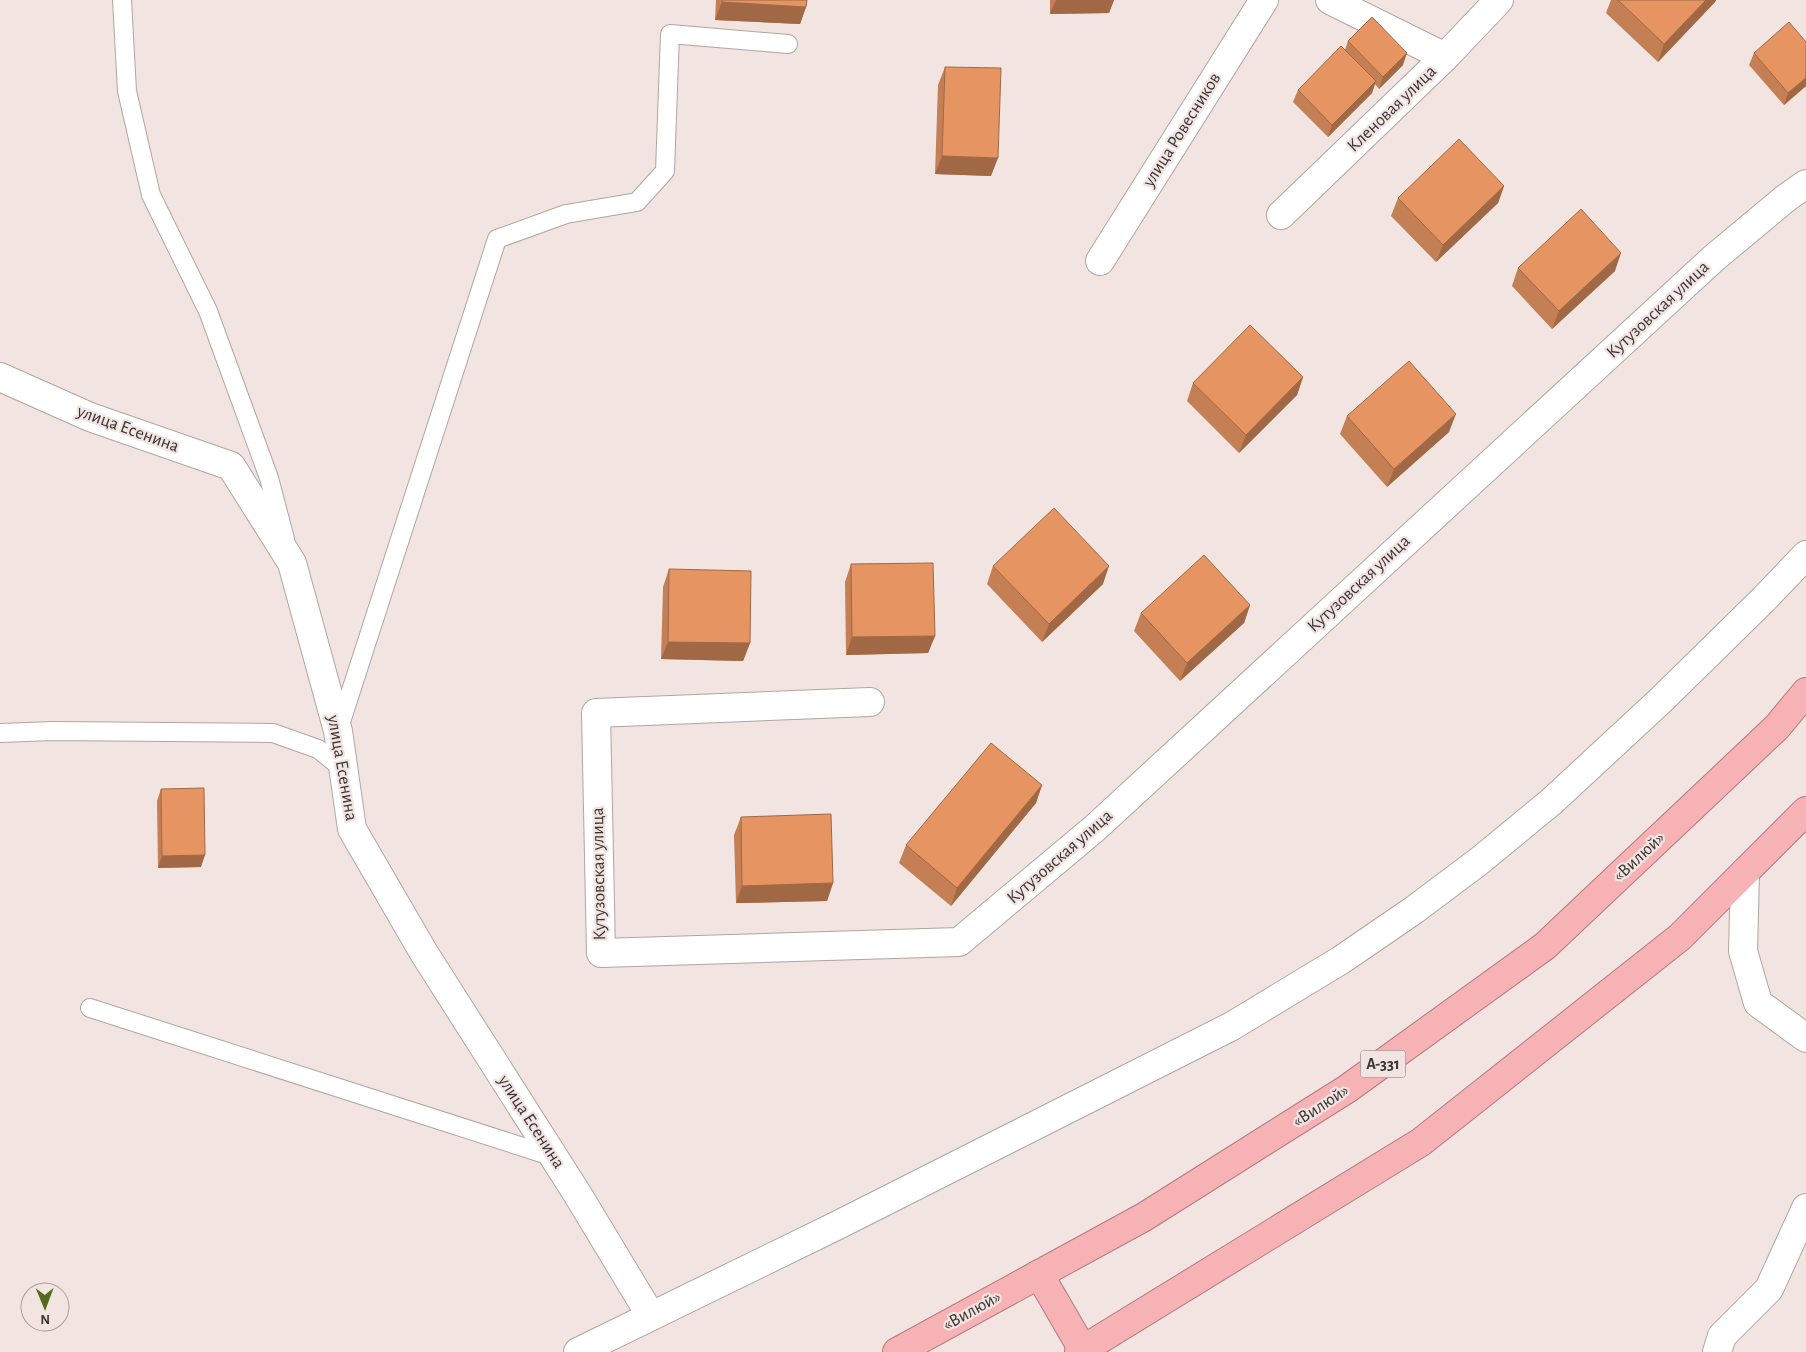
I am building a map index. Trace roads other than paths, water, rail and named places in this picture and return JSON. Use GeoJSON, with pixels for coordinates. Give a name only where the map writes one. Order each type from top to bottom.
{"type":"FeatureCollection","features":[{"type":"Feature","properties":{"kind":"highway","name":"«Вилюй»"},"geometry":{"type":"LineString","coordinates":[[897,1352],[1144,1217],[1347,1090],[1545,946],[1777,727],[1806,692]]}},
{"type":"Feature","properties":{"kind":"highway"},"geometry":{"type":"LineString","coordinates":[[1039,1274],[1081,1351],[1421,1142],[1680,937],[1806,811]]}},
{"type":"Feature","properties":{"kind":"street","name":"улица Ровесников"},"geometry":{"type":"LineString","coordinates":[[1100,261],[1264,0]]}},
{"type":"Feature","properties":{"kind":"street"},"geometry":{"type":"LineString","coordinates":[[1330,0],[1445,57]]}},
{"type":"Feature","properties":{"kind":"street","name":"Кленовая улица"},"geometry":{"type":"LineString","coordinates":[[1282,215],[1445,57],[1499,0]]}},
{"type":"Feature","properties":{"kind":"street","name":"Кутузовская улица"},"geometry":{"type":"LineString","coordinates":[[870,702],[596,713],[601,953],[959,942],[1095,828],[1714,258],[1786,198],[1806,184]]}},
{"type":"Feature","properties":{"kind":"street","name":"улица Есенина"},"geometry":{"type":"LineString","coordinates":[[0,377],[90,417],[231,466],[292,563],[338,731],[352,829],[424,953],[554,1157],[651,1316]]}},
{"type":"Feature","properties":{"kind":"street"},"geometry":{"type":"LineString","coordinates":[[578,1352],[1232,1026],[1341,960],[1442,889],[1552,802],[1661,700],[1806,555]]}},
{"type":"Feature","properties":{"kind":"street"},"geometry":{"type":"LineString","coordinates":[[1745,872],[1743,951],[1758,1003],[1806,1038]]}},
{"type":"Feature","properties":{"kind":"street"},"geometry":{"type":"LineString","coordinates":[[1717,1352],[1722,1336],[1769,1289],[1806,1208]]}},
{"type":"Feature","properties":{"kind":"lane"},"geometry":{"type":"LineString","coordinates":[[122,0],[127,92],[150,195],[208,310],[269,478],[292,563]]}},
{"type":"Feature","properties":{"kind":"lane"},"geometry":{"type":"LineString","coordinates":[[338,731],[497,239],[566,214],[637,202],[665,171],[670,34],[788,44]]}},
{"type":"Feature","properties":{"kind":"lane"},"geometry":{"type":"LineString","coordinates":[[0,733],[53,731],[274,733],[318,748],[343,769]]}},
{"type":"Feature","properties":{"kind":"lane"},"geometry":{"type":"LineString","coordinates":[[90,1008],[554,1157]]}}]}
